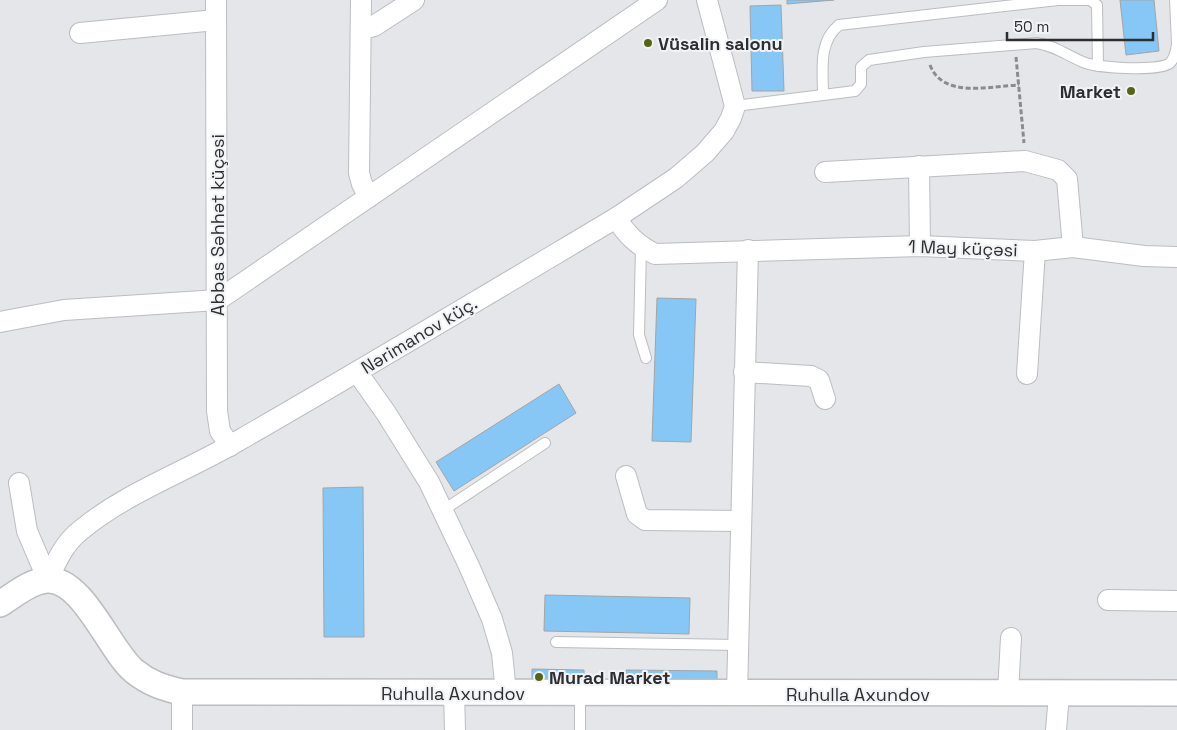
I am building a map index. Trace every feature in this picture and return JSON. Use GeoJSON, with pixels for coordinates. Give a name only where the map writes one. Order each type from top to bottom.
{"type":"FeatureCollection","features":[{"type":"Feature","properties":{"kind":"street","name":"Abbas Səhhət küçəsi"},"geometry":{"type":"LineString","coordinates":[[216,0],[217,411],[220,431],[230,446]]}},
{"type":"Feature","properties":{"kind":"street"},"geometry":{"type":"LineString","coordinates":[[361,0],[359,173],[369,197]]}},
{"type":"Feature","properties":{"kind":"street"},"geometry":{"type":"LineString","coordinates":[[362,29],[374,26],[414,0]]}},
{"type":"Feature","properties":{"kind":"street"},"geometry":{"type":"LineString","coordinates":[[707,0],[735,106]]}},
{"type":"Feature","properties":{"kind":"street"},"geometry":{"type":"LineString","coordinates":[[0,322],[64,310],[218,300],[369,197],[646,2]]}},
{"type":"Feature","properties":{"kind":"street"},"geometry":{"type":"LineString","coordinates":[[80,33],[216,20]]}},
{"type":"Feature","properties":{"kind":"street","name":"Nərimanov küç."},"geometry":{"type":"LineString","coordinates":[[48,580],[62,551],[91,522],[139,493],[230,446],[356,372],[616,218],[676,178],[705,153],[724,131],[735,106]]}},
{"type":"Feature","properties":{"kind":"street"},"geometry":{"type":"LineString","coordinates":[[825,172],[1025,161],[1058,170],[1067,180],[1073,247]]}},
{"type":"Feature","properties":{"kind":"street"},"geometry":{"type":"LineString","coordinates":[[919,166],[920,246]]}},
{"type":"Feature","properties":{"kind":"street"},"geometry":{"type":"LineString","coordinates":[[616,218],[629,237],[641,247]]}},
{"type":"Feature","properties":{"kind":"street","name":"1 May küçəsi"},"geometry":{"type":"LineString","coordinates":[[641,247],[655,254],[920,246],[1035,251],[1073,247],[1144,256],[1177,257]]}},
{"type":"Feature","properties":{"kind":"street"},"geometry":{"type":"LineString","coordinates":[[737,694],[748,250]]}},
{"type":"Feature","properties":{"kind":"street"},"geometry":{"type":"LineString","coordinates":[[1027,374],[1035,251]]}},
{"type":"Feature","properties":{"kind":"street"},"geometry":{"type":"LineString","coordinates":[[356,372],[409,449],[442,511],[492,619],[502,653],[506,693]]}},
{"type":"Feature","properties":{"kind":"street"},"geometry":{"type":"LineString","coordinates":[[744,372],[811,376],[819,380],[825,399]]}},
{"type":"Feature","properties":{"kind":"street"},"geometry":{"type":"LineString","coordinates":[[626,476],[637,514],[646,520],[740,521]]}},
{"type":"Feature","properties":{"kind":"street"},"geometry":{"type":"LineString","coordinates":[[0,604],[30,586],[48,580],[27,531],[19,483]]}},
{"type":"Feature","properties":{"kind":"street","name":"Ruhulla Axundov"},"geometry":{"type":"LineString","coordinates":[[48,580],[61,582],[77,594],[121,658],[132,670],[159,687],[182,692],[1177,694]]}},
{"type":"Feature","properties":{"kind":"street"},"geometry":{"type":"LineString","coordinates":[[1108,600],[1177,602]]}},
{"type":"Feature","properties":{"kind":"street"},"geometry":{"type":"LineString","coordinates":[[1008,694],[1011,638]]}},
{"type":"Feature","properties":{"kind":"street"},"geometry":{"type":"LineString","coordinates":[[182,692],[182,730]]}},
{"type":"Feature","properties":{"kind":"street"},"geometry":{"type":"LineString","coordinates":[[454,692],[455,730]]}},
{"type":"Feature","properties":{"kind":"street"},"geometry":{"type":"LineString","coordinates":[[1056,730],[1059,694]]}},
{"type":"Feature","properties":{"kind":"lane"},"geometry":{"type":"LineString","coordinates":[[823,95],[823,51],[832,31],[839,25],[1048,1],[1090,0],[1097,5],[1098,66]]}},
{"type":"Feature","properties":{"kind":"lane"},"geometry":{"type":"LineString","coordinates":[[735,106],[855,91],[861,84],[861,67],[868,60],[924,52],[1036,43],[1054,46],[1084,63],[1098,66],[1158,68],[1170,64],[1175,57],[1177,44],[1175,0]]}},
{"type":"Feature","properties":{"kind":"lane"},"geometry":{"type":"LineString","coordinates":[[641,247],[640,335],[646,358]]}},
{"type":"Feature","properties":{"kind":"lane"},"geometry":{"type":"LineString","coordinates":[[442,511],[545,443]]}},
{"type":"Feature","properties":{"kind":"lane"},"geometry":{"type":"LineString","coordinates":[[556,642],[738,646]]}},
{"type":"Feature","properties":{"kind":"lane"},"geometry":{"type":"LineString","coordinates":[[580,694],[580,730]]}},
{"type":"Feature","properties":{"kind":"path"},"geometry":{"type":"LineString","coordinates":[[1015,45],[1025,161]]}},
{"type":"Feature","properties":{"kind":"path"},"geometry":{"type":"LineString","coordinates":[[924,52],[933,73],[944,83],[959,88],[1019,85]]}},
{"type":"Feature","properties":{"kind":"building"},"geometry":{"type":"Polygon","coordinates":[[[787,0],[834,0],[787,4],[787,0]]]}},
{"type":"Feature","properties":{"kind":"building"},"geometry":{"type":"Polygon","coordinates":[[[1120,0],[1154,0],[1159,51],[1126,55],[1120,0]]]}},
{"type":"Feature","properties":{"kind":"building"},"geometry":{"type":"Polygon","coordinates":[[[781,5],[784,91],[752,91],[750,6],[781,5]]]}},
{"type":"Feature","properties":{"kind":"building"},"geometry":{"type":"Polygon","coordinates":[[[657,298],[696,299],[691,442],[652,441],[657,298]]]}},
{"type":"Feature","properties":{"kind":"building"},"geometry":{"type":"Polygon","coordinates":[[[559,384],[576,413],[454,491],[436,462],[559,384]]]}},
{"type":"Feature","properties":{"kind":"building"},"geometry":{"type":"Polygon","coordinates":[[[363,487],[364,637],[324,637],[323,488],[363,487]]]}},
{"type":"Feature","properties":{"kind":"building"},"geometry":{"type":"Polygon","coordinates":[[[545,595],[690,598],[689,634],[544,631],[545,595]]]}},
{"type":"Feature","properties":{"kind":"building"},"geometry":{"type":"Polygon","coordinates":[[[532,669],[584,670],[584,686],[532,685],[532,669]]]}},
{"type":"Feature","properties":{"kind":"building"},"geometry":{"type":"Polygon","coordinates":[[[626,670],[717,671],[717,687],[626,686],[626,670]]]}},
{"type":"Feature","properties":{"kind":"place","name":"Vüsalin salonu"},"geometry":{"type":"Point","coordinates":[648,43]}},
{"type":"Feature","properties":{"kind":"place","name":"Market"},"geometry":{"type":"Point","coordinates":[1131,91]}},
{"type":"Feature","properties":{"kind":"place","name":"Murad Market"},"geometry":{"type":"Point","coordinates":[539,677]}}]}
